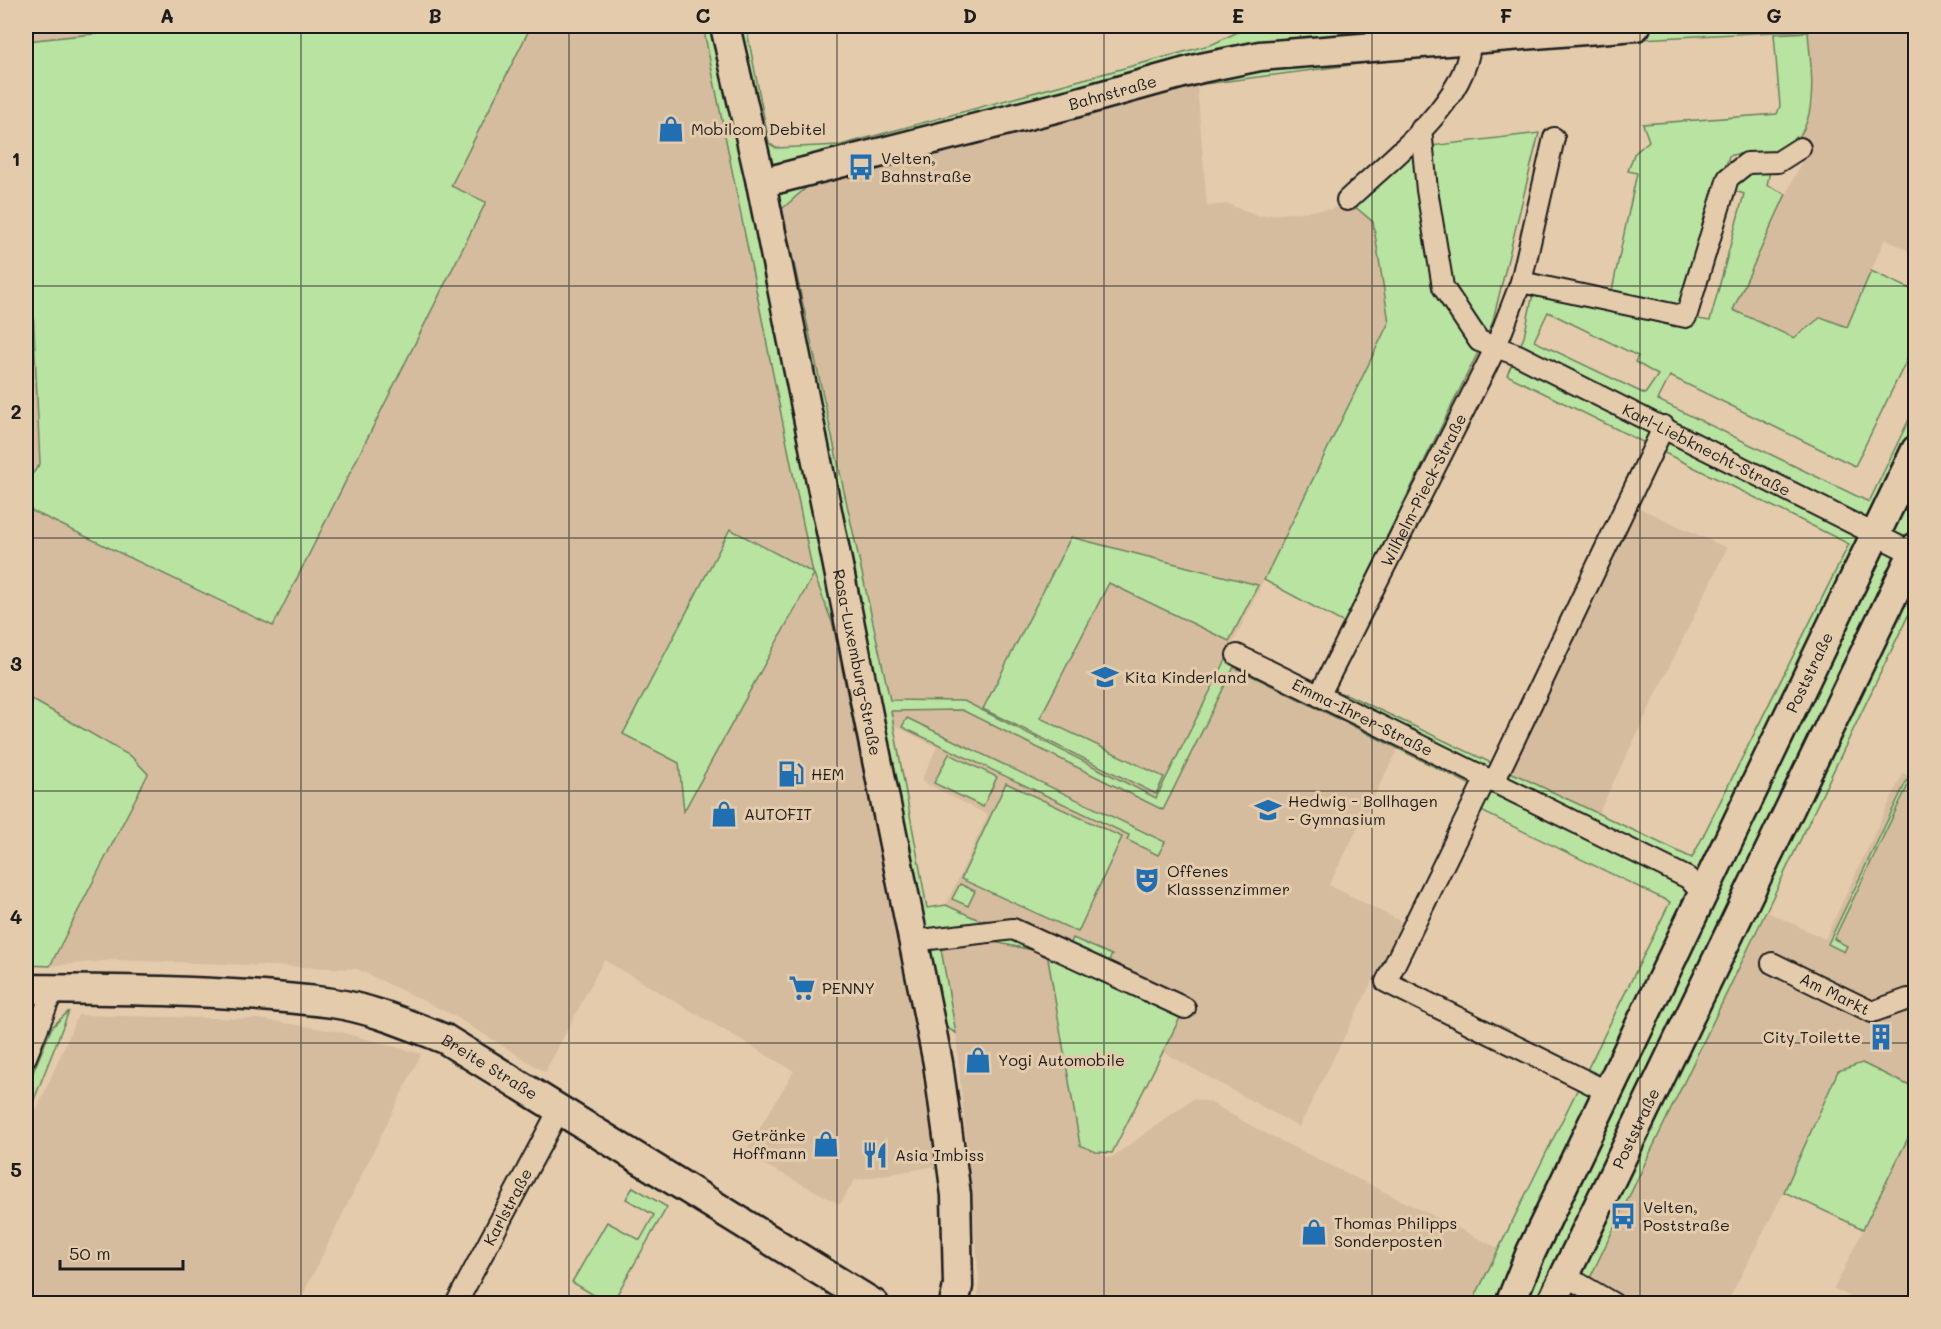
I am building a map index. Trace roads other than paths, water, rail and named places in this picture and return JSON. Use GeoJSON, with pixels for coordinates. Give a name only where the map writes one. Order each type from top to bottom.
{"type":"FeatureCollection","features":[{"type":"Feature","properties":{"kind":"street","name":"Rosa-Luxemburg-Straße"},"geometry":{"type":"LineString","coordinates":[[725,26],[761,183],[938,1063],[956,1195],[958,1286],[954,1304]]}},
{"type":"Feature","properties":{"kind":"street","name":"Bahnstraße"},"geometry":{"type":"LineString","coordinates":[[761,183],[1071,104],[1201,68],[1260,56],[1470,37],[1636,26]]}},
{"type":"Feature","properties":{"kind":"street"},"geometry":{"type":"LineString","coordinates":[[1347,200],[1436,115],[1468,63],[1470,37]]}},
{"type":"Feature","properties":{"kind":"street"},"geometry":{"type":"LineString","coordinates":[[1421,129],[1427,190],[1443,287],[1479,341],[1495,349]]}},
{"type":"Feature","properties":{"kind":"street","name":"Wilhelm-Pieck-Straße"},"geometry":{"type":"LineString","coordinates":[[1319,696],[1495,349],[1521,282],[1554,138]]}},
{"type":"Feature","properties":{"kind":"street"},"geometry":{"type":"LineString","coordinates":[[1521,282],[1686,317],[1728,178],[1747,163],[1778,162],[1800,148]]}},
{"type":"Feature","properties":{"kind":"street","name":"Karl-Liebknecht-Straße"},"geometry":{"type":"LineString","coordinates":[[1495,349],[1518,355],[1915,552]]}},
{"type":"Feature","properties":{"kind":"street"},"geometry":{"type":"LineString","coordinates":[[1608,1092],[1386,982],[1490,780],[1664,426]]}},
{"type":"Feature","properties":{"kind":"street","name":"Poststraße"},"geometry":{"type":"LineString","coordinates":[[1510,1304],[1529,1257],[1916,450]]}},
{"type":"Feature","properties":{"kind":"street","name":"Poststraße"},"geometry":{"type":"LineString","coordinates":[[1551,1304],[1915,552]]}},
{"type":"Feature","properties":{"kind":"street","name":"Emma-Ihrer-Straße"},"geometry":{"type":"LineString","coordinates":[[1237,655],[1688,878],[1699,900]]}},
{"type":"Feature","properties":{"kind":"street"},"geometry":{"type":"LineString","coordinates":[[1699,900],[1700,915],[1716,926],[1727,926],[1736,921]]}},
{"type":"Feature","properties":{"kind":"street"},"geometry":{"type":"LineString","coordinates":[[914,941],[1013,929],[1185,1008]]}},
{"type":"Feature","properties":{"kind":"street","name":"Am Markt"},"geometry":{"type":"LineString","coordinates":[[1780,967],[1872,1012],[1908,999],[1916,1002]]}},
{"type":"Feature","properties":{"kind":"street"},"geometry":{"type":"LineString","coordinates":[[26,1057],[39,989]]}},
{"type":"Feature","properties":{"kind":"street","name":"Breite Straße"},"geometry":{"type":"LineString","coordinates":[[39,989],[223,995],[333,1003],[399,1020],[445,1039],[874,1304]]}},
{"type":"Feature","properties":{"kind":"street","name":"Karlstraße"},"geometry":{"type":"LineString","coordinates":[[456,1304],[559,1110]]}},
{"type":"Feature","properties":{"kind":"street"},"geometry":{"type":"LineString","coordinates":[[1529,1257],[1541,1247],[1556,1251],[1566,1263],[1566,1275],[1614,1304]]}},
{"type":"Feature","properties":{"kind":"place","name":"Mobilcom Debitel"},"geometry":{"type":"Point","coordinates":[671,129]}},
{"type":"Feature","properties":{"kind":"place","name":"Velten, Bahnstraße"},"geometry":{"type":"Point","coordinates":[861,167]}},
{"type":"Feature","properties":{"kind":"place","name":"Kita Kinderland"},"geometry":{"type":"Point","coordinates":[1105,677]}},
{"type":"Feature","properties":{"kind":"place","name":"HEM"},"geometry":{"type":"Point","coordinates":[791,774]}},
{"type":"Feature","properties":{"kind":"place","name":"Hedwig - Bollhagen - Gymnasium"},"geometry":{"type":"Point","coordinates":[1268,810]}},
{"type":"Feature","properties":{"kind":"place","name":"AUTOFIT"},"geometry":{"type":"Point","coordinates":[724,814]}},
{"type":"Feature","properties":{"kind":"place","name":"Offenes Klasssenzimmer"},"geometry":{"type":"Point","coordinates":[1147,880]}},
{"type":"Feature","properties":{"kind":"place","name":"PENNY"},"geometry":{"type":"Point","coordinates":[802,988]}},
{"type":"Feature","properties":{"kind":"place","name":"City Toilette"},"geometry":{"type":"Point","coordinates":[1881,1037]}},
{"type":"Feature","properties":{"kind":"place","name":"Yogi Automobile"},"geometry":{"type":"Point","coordinates":[978,1060]}},
{"type":"Feature","properties":{"kind":"place","name":"Getränke Hoffmann"},"geometry":{"type":"Point","coordinates":[826,1144]}},
{"type":"Feature","properties":{"kind":"place","name":"Asia Imbiss"},"geometry":{"type":"Point","coordinates":[875,1155]}},
{"type":"Feature","properties":{"kind":"place","name":"Velten, Poststraße"},"geometry":{"type":"Point","coordinates":[1623,1216]}},
{"type":"Feature","properties":{"kind":"place","name":"Thomas Philipps Sonderposten"},"geometry":{"type":"Point","coordinates":[1314,1232]}}]}
